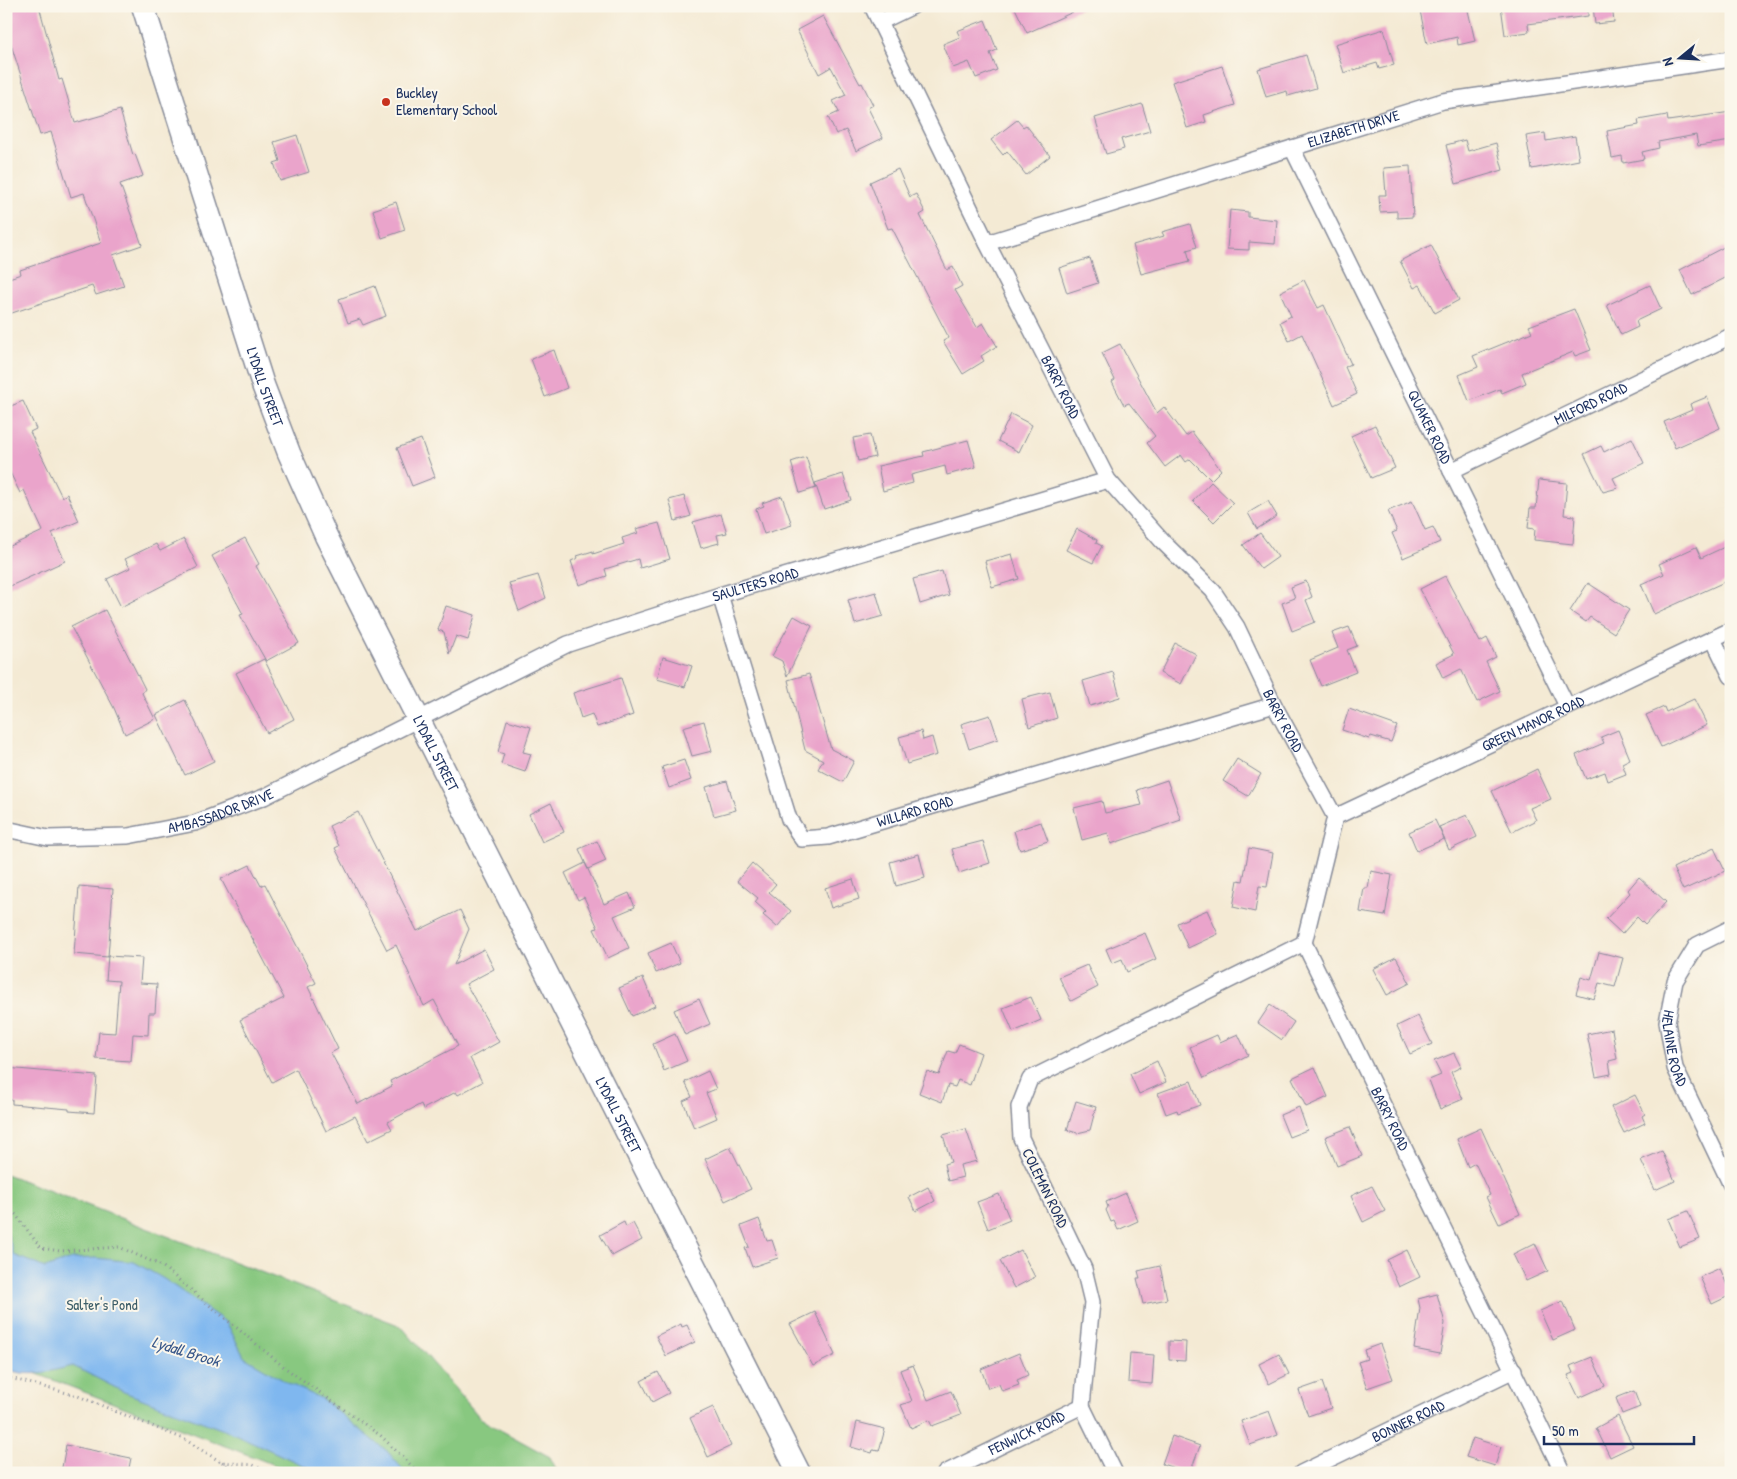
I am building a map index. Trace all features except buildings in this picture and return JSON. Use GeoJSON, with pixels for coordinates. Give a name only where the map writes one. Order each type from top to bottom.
{"type":"FeatureCollection","features":[{"type":"Feature","properties":{"kind":"street","name":"LYDALL STREET"},"geometry":{"type":"LineString","coordinates":[[143,6],[263,385],[289,453],[326,536],[799,1473]]}},
{"type":"Feature","properties":{"kind":"street","name":"BARRY ROAD"},"geometry":{"type":"LineString","coordinates":[[872,6],[987,243],[1108,480],[1163,542],[1213,590],[1237,626],[1274,705],[1335,817]]}},
{"type":"Feature","properties":{"kind":"street"},"geometry":{"type":"LineString","coordinates":[[880,22],[913,6]]}},
{"type":"Feature","properties":{"kind":"street","name":"ELIZABETH DRIVE"},"geometry":{"type":"LineString","coordinates":[[987,243],[1443,101],[1731,59]]}},
{"type":"Feature","properties":{"kind":"street","name":"QUAKER ROAD"},"geometry":{"type":"LineString","coordinates":[[1292,148],[1566,706]]}},
{"type":"Feature","properties":{"kind":"street","name":"MILFORD ROAD"},"geometry":{"type":"LineString","coordinates":[[1451,471],[1731,336]]}},
{"type":"Feature","properties":{"kind":"street","name":"SAULTERS ROAD"},"geometry":{"type":"LineString","coordinates":[[418,720],[568,644],[720,595],[1108,480]]}},
{"type":"Feature","properties":{"kind":"street","name":"WILLARD ROAD"},"geometry":{"type":"LineString","coordinates":[[720,595],[789,819],[802,839],[828,837],[1274,705]]}},
{"type":"Feature","properties":{"kind":"street","name":"GREEN MANOR ROAD"},"geometry":{"type":"LineString","coordinates":[[1335,817],[1566,706],[1731,630]]}},
{"type":"Feature","properties":{"kind":"street"},"geometry":{"type":"LineString","coordinates":[[1713,639],[1731,676]]}},
{"type":"Feature","properties":{"kind":"street","name":"AMBASSADOR DRIVE"},"geometry":{"type":"LineString","coordinates":[[6,829],[48,838],[128,836],[195,823],[264,797],[418,720]]}},
{"type":"Feature","properties":{"kind":"street"},"geometry":{"type":"LineString","coordinates":[[1304,943],[1335,817]]}},
{"type":"Feature","properties":{"kind":"street","name":"HELAINE ROAD"},"geometry":{"type":"LineString","coordinates":[[1731,928],[1697,945],[1675,981],[1667,1022],[1675,1068],[1731,1185]]}},
{"type":"Feature","properties":{"kind":"street","name":"BARRY ROAD"},"geometry":{"type":"LineString","coordinates":[[1304,943],[1563,1473]]}},
{"type":"Feature","properties":{"kind":"street","name":"COLEMAN ROAD"},"geometry":{"type":"LineString","coordinates":[[1082,1406],[1092,1302],[1084,1269],[1021,1138],[1019,1107],[1030,1079],[1304,943]]}},
{"type":"Feature","properties":{"kind":"street","name":"BONNER ROAD"},"geometry":{"type":"LineString","coordinates":[[1301,1473],[1514,1370]]}},
{"type":"Feature","properties":{"kind":"street"},"geometry":{"type":"LineString","coordinates":[[1082,1406],[1115,1473]]}},
{"type":"Feature","properties":{"kind":"street","name":"FENWICK ROAD"},"geometry":{"type":"LineString","coordinates":[[945,1473],[1082,1406]]}},
{"type":"Feature","properties":{"kind":"path"},"geometry":{"type":"LineString","coordinates":[[6,1202],[41,1248],[60,1251],[119,1247],[162,1266],[284,1368],[381,1436],[419,1473]]}},
{"type":"Feature","properties":{"kind":"path"},"geometry":{"type":"LineString","coordinates":[[6,1377],[78,1396],[184,1439],[238,1473]]}},
{"type":"Feature","properties":{"kind":"path"},"geometry":{"type":"LineString","coordinates":[[222,1462],[253,1465],[270,1473]]}},
{"type":"Feature","properties":{"kind":"green space","name":"Salter's Pond"},"geometry":{"type":"Polygon","coordinates":[[[6,1174],[401,1326],[482,1420],[550,1457],[558,1473],[288,1473],[285,1469],[6,1362],[6,1174]]]}},
{"type":"Feature","properties":{"kind":"water","name":"Salter's Pond"},"geometry":{"type":"Polygon","coordinates":[[[6,1229],[14,1255],[45,1268],[72,1259],[95,1258],[134,1262],[164,1279],[227,1323],[244,1357],[288,1383],[322,1399],[387,1451],[406,1473],[320,1473],[237,1435],[124,1392],[73,1366],[30,1374],[6,1368],[6,1229]]]}},
{"type":"Feature","properties":{"kind":"place","name":"Buckley Elementary School"},"geometry":{"type":"Point","coordinates":[386,102]}},
{"type":"Feature","properties":{"kind":"water label","name":"Lydall Brook"},"geometry":{"type":"Point","coordinates":[186,1351]}}]}
